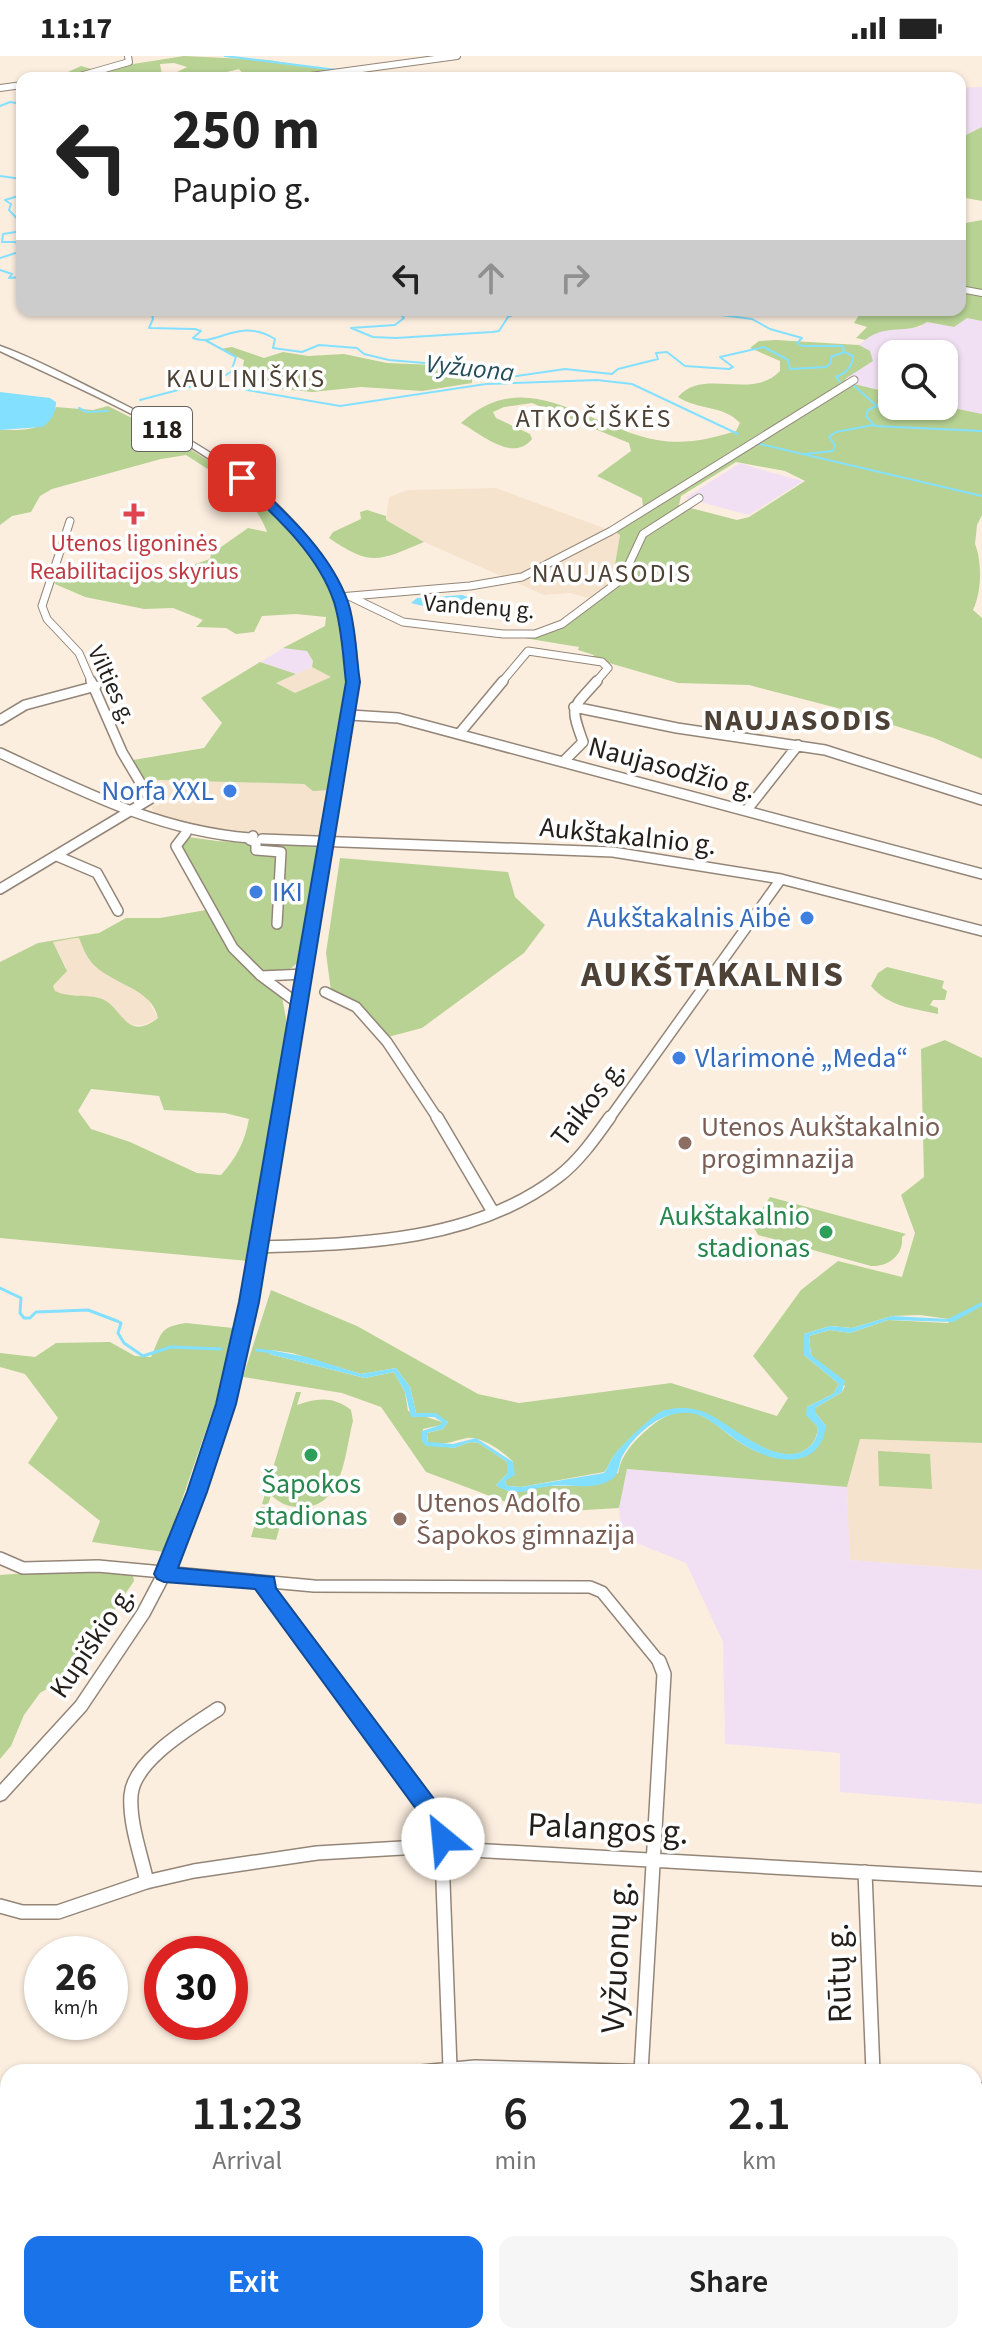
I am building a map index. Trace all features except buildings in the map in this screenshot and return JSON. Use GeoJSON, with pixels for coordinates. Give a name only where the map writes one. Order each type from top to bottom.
{"type":"FeatureCollection","features":[{"type":"Feature","properties":{"kind":"main road","name":"118"},"geometry":{"type":"LineString","coordinates":[[0,348],[188,443],[242,478],[304,539],[344,596],[353,664],[350,715],[329,840]]}},
{"type":"Feature","properties":{"kind":"main road","name":"Kupiškio g."},"geometry":{"type":"LineString","coordinates":[[0,1795],[56,1736],[106,1672],[164,1574],[197,1492],[226,1404],[249,1302],[329,840]]}},
{"type":"Feature","properties":{"kind":"street"},"geometry":{"type":"LineString","coordinates":[[94,72],[129,62],[128,56]]}},
{"type":"Feature","properties":{"kind":"street"},"geometry":{"type":"LineString","coordinates":[[340,72],[457,56]]}},
{"type":"Feature","properties":{"kind":"street","name":"Vandenų g."},"geometry":{"type":"LineString","coordinates":[[344,596],[492,583],[542,568],[611,531],[854,380]]}},
{"type":"Feature","properties":{"kind":"street","name":"Vandenų g."},"geometry":{"type":"LineString","coordinates":[[344,596],[403,622],[503,634],[535,634],[562,624],[622,579],[643,534],[699,498]]}},
{"type":"Feature","properties":{"kind":"street","name":"Vilties g."},"geometry":{"type":"LineString","coordinates":[[70,521],[42,606],[47,619],[79,653],[96,686],[103,713],[122,752],[150,796],[148,802],[129,813]]}},
{"type":"Feature","properties":{"kind":"street"},"geometry":{"type":"LineString","coordinates":[[459,734],[528,651],[595,660],[608,668],[574,707],[573,713],[583,742],[563,762]]}},
{"type":"Feature","properties":{"kind":"street"},"geometry":{"type":"LineString","coordinates":[[0,720],[25,705],[96,686]]}},
{"type":"Feature","properties":{"kind":"street"},"geometry":{"type":"LineString","coordinates":[[574,707],[677,728],[834,753],[982,800]]}},
{"type":"Feature","properties":{"kind":"street","name":"Naujasodžio g."},"geometry":{"type":"LineString","coordinates":[[350,715],[393,717],[982,874]]}},
{"type":"Feature","properties":{"kind":"street"},"geometry":{"type":"LineString","coordinates":[[746,811],[798,745]]}},
{"type":"Feature","properties":{"kind":"street","name":"Aukštakalnio g."},"geometry":{"type":"LineString","coordinates":[[0,753],[129,813],[186,833],[256,840],[601,851],[781,879],[982,931]]}},
{"type":"Feature","properties":{"kind":"street"},"geometry":{"type":"LineString","coordinates":[[0,889],[129,813]]}},
{"type":"Feature","properties":{"kind":"street"},"geometry":{"type":"LineString","coordinates":[[186,833],[176,846],[233,948],[261,976],[300,1005]]}},
{"type":"Feature","properties":{"kind":"street"},"geometry":{"type":"LineString","coordinates":[[256,840],[256,850],[281,852],[277,924]]}},
{"type":"Feature","properties":{"kind":"street"},"geometry":{"type":"LineString","coordinates":[[57,856],[97,873],[118,911]]}},
{"type":"Feature","properties":{"kind":"street","name":"Taikos g."},"geometry":{"type":"LineString","coordinates":[[258,1247],[354,1245],[421,1235],[493,1212],[545,1186],[582,1155],[781,879]]}},
{"type":"Feature","properties":{"kind":"street"},"geometry":{"type":"LineString","coordinates":[[261,976],[306,974]]}},
{"type":"Feature","properties":{"kind":"street"},"geometry":{"type":"LineString","coordinates":[[325,992],[356,1007],[387,1042],[420,1087],[493,1212]]}},
{"type":"Feature","properties":{"kind":"street"},"geometry":{"type":"LineString","coordinates":[[0,1558],[23,1568],[98,1566],[266,1583],[265,1589],[438,1821],[444,1847],[450,2064]]}},
{"type":"Feature","properties":{"kind":"street","name":"Vyžuonų g."},"geometry":{"type":"LineString","coordinates":[[266,1583],[356,1587],[590,1587],[608,1598],[658,1659],[664,1674],[641,2064]]}},
{"type":"Feature","properties":{"kind":"street"},"geometry":{"type":"LineString","coordinates":[[147,1882],[131,1795],[135,1778],[166,1746],[218,1709]]}},
{"type":"Feature","properties":{"kind":"street","name":"Palangos g."},"geometry":{"type":"LineString","coordinates":[[0,1906],[26,1913],[54,1914],[98,1902],[147,1882],[309,1853],[444,1847],[982,1879]]}},
{"type":"Feature","properties":{"kind":"street","name":"Rūtų g."},"geometry":{"type":"LineString","coordinates":[[865,1872],[873,2064]]}},
{"type":"Feature","properties":{"kind":"shaded area"},"geometry":{"type":"Polygon","coordinates":[[[982,87],[982,127],[966,135],[966,88],[982,87]]]}},
{"type":"Feature","properties":{"kind":"shaded area"},"geometry":{"type":"Polygon","coordinates":[[[967,318],[982,321],[982,414],[958,409],[958,340],[878,340],[878,390],[854,384],[844,378],[872,361],[870,351],[859,345],[877,330],[920,327],[927,322],[954,327],[967,318]]]}},
{"type":"Feature","properties":{"kind":"shaded area"},"geometry":{"type":"Polygon","coordinates":[[[740,463],[803,481],[749,515],[685,498],[740,463]]]}},
{"type":"Feature","properties":{"kind":"shaded area"},"geometry":{"type":"Polygon","coordinates":[[[496,488],[620,534],[614,570],[619,580],[592,599],[570,593],[544,595],[424,542],[386,520],[389,497],[407,490],[496,488]]]}},
{"type":"Feature","properties":{"kind":"shaded area"},"geometry":{"type":"Polygon","coordinates":[[[283,648],[307,651],[313,661],[312,667],[296,674],[261,662],[283,648]]]}},
{"type":"Feature","properties":{"kind":"shaded area"},"geometry":{"type":"Polygon","coordinates":[[[312,667],[332,677],[295,693],[275,683],[312,667]]]}},
{"type":"Feature","properties":{"kind":"shaded area"},"geometry":{"type":"Polygon","coordinates":[[[159,780],[304,784],[330,790],[322,833],[315,838],[223,836],[160,824],[151,806],[160,805],[146,783],[159,780]]]}},
{"type":"Feature","properties":{"kind":"shaded area"},"geometry":{"type":"Polygon","coordinates":[[[79,938],[89,960],[147,998],[158,1018],[144,1025],[133,1025],[124,1022],[109,1003],[97,997],[62,995],[54,991],[53,986],[64,975],[66,967],[53,942],[79,938]]]}},
{"type":"Feature","properties":{"kind":"shaded area"},"geometry":{"type":"Polygon","coordinates":[[[859,1439],[982,1443],[982,1570],[849,1560],[847,1487],[859,1439]]]}},
{"type":"Feature","properties":{"kind":"shaded area"},"geometry":{"type":"Polygon","coordinates":[[[627,1469],[847,1487],[850,1560],[982,1570],[982,1804],[840,1792],[840,1753],[725,1744],[723,1642],[686,1563],[622,1537],[619,1508],[627,1469]]]}},
{"type":"Feature","properties":{"kind":"green space"},"geometry":{"type":"Polygon","coordinates":[[[184,56],[268,60],[335,71],[242,72],[239,69],[227,72],[177,72],[187,67],[174,63],[160,64],[161,72],[68,72],[81,66],[95,70],[184,56]]]}},
{"type":"Feature","properties":{"kind":"green space"},"geometry":{"type":"Polygon","coordinates":[[[982,127],[982,201],[966,198],[966,135],[982,127]]]}},
{"type":"Feature","properties":{"kind":"green space"},"geometry":{"type":"Polygon","coordinates":[[[982,220],[982,321],[967,318],[954,327],[927,322],[912,328],[881,332],[865,340],[856,338],[867,327],[854,323],[858,316],[966,316],[966,223],[982,220]]]}},
{"type":"Feature","properties":{"kind":"green space"},"geometry":{"type":"Polygon","coordinates":[[[776,340],[859,345],[870,351],[873,361],[845,379],[878,390],[878,420],[958,420],[958,409],[982,414],[982,515],[977,525],[975,544],[980,577],[973,610],[982,618],[982,759],[934,738],[845,710],[749,685],[678,683],[592,658],[594,655],[578,650],[579,647],[512,636],[540,635],[619,580],[614,570],[620,535],[614,531],[644,514],[642,498],[597,476],[631,451],[629,443],[532,403],[493,412],[496,418],[530,434],[532,439],[524,446],[516,448],[497,444],[461,423],[485,406],[509,398],[534,398],[657,440],[707,439],[736,431],[740,423],[726,413],[678,397],[688,388],[701,384],[756,384],[769,380],[780,371],[780,361],[750,348],[759,341],[776,340]],[[736,462],[681,496],[679,505],[737,520],[749,517],[805,481],[785,471],[736,462]]]}},
{"type":"Feature","properties":{"kind":"green space"},"geometry":{"type":"Polygon","coordinates":[[[232,347],[264,358],[283,352],[308,356],[344,354],[387,363],[434,365],[459,370],[472,377],[472,383],[422,391],[361,387],[313,392],[279,389],[245,377],[242,373],[244,360],[220,349],[232,347]]]}},
{"type":"Feature","properties":{"kind":"green space"},"geometry":{"type":"Polygon","coordinates":[[[108,406],[179,443],[247,487],[303,543],[324,577],[339,616],[348,665],[345,709],[330,790],[313,791],[304,784],[159,780],[146,783],[133,760],[204,748],[222,723],[201,698],[260,662],[296,674],[276,683],[295,693],[331,677],[312,667],[313,661],[307,651],[283,648],[325,626],[326,617],[296,614],[262,616],[254,632],[236,634],[226,628],[196,627],[203,620],[173,608],[144,609],[85,597],[55,584],[60,569],[108,567],[154,578],[210,559],[211,554],[248,528],[267,532],[244,497],[186,455],[52,489],[40,496],[31,512],[12,516],[0,525],[0,430],[33,428],[46,421],[56,407],[93,410],[108,406]]]}},
{"type":"Feature","properties":{"kind":"green space"},"geometry":{"type":"Polygon","coordinates":[[[367,510],[386,516],[386,520],[424,542],[375,558],[355,554],[329,538],[333,532],[361,519],[360,512],[367,510]]]}},
{"type":"Feature","properties":{"kind":"green space"},"geometry":{"type":"Polygon","coordinates":[[[188,837],[321,847],[303,953],[295,965],[279,972],[259,970],[236,946],[180,844],[188,837]]]}},
{"type":"Feature","properties":{"kind":"green space"},"geometry":{"type":"Polygon","coordinates":[[[340,858],[508,872],[515,897],[545,925],[524,953],[422,1028],[388,1037],[331,991],[326,953],[340,858]]]}},
{"type":"Feature","properties":{"kind":"green space"},"geometry":{"type":"Polygon","coordinates":[[[206,910],[231,952],[282,997],[288,1029],[248,1261],[0,1238],[0,962],[38,943],[99,933],[126,918],[160,918],[206,910]],[[79,938],[53,942],[67,971],[53,986],[55,991],[99,998],[114,1007],[131,1025],[138,1027],[158,1018],[154,1008],[141,994],[95,966],[87,957],[79,938]],[[91,1089],[78,1111],[91,1129],[130,1142],[197,1173],[221,1175],[239,1149],[249,1119],[225,1113],[164,1110],[159,1096],[91,1089]]]}},
{"type":"Feature","properties":{"kind":"green space"},"geometry":{"type":"Polygon","coordinates":[[[887,967],[944,981],[942,988],[947,991],[945,1000],[933,1000],[930,1005],[938,1008],[938,1014],[902,1006],[878,993],[871,986],[878,973],[887,967]]]}},
{"type":"Feature","properties":{"kind":"green space"},"geometry":{"type":"Polygon","coordinates":[[[945,1040],[982,1058],[982,1443],[860,1439],[847,1487],[627,1469],[619,1508],[535,1513],[426,1472],[381,1407],[342,1393],[243,1377],[271,1290],[357,1326],[478,1394],[519,1403],[671,1383],[777,1416],[788,1398],[753,1356],[801,1290],[838,1261],[902,1277],[915,1233],[901,1195],[924,1177],[921,1049],[945,1040]],[[920,1315],[892,1316],[852,1328],[830,1326],[804,1334],[804,1355],[839,1384],[833,1394],[807,1407],[809,1417],[817,1426],[816,1435],[808,1448],[796,1454],[767,1449],[698,1411],[675,1409],[658,1414],[644,1425],[616,1453],[604,1472],[521,1487],[507,1486],[505,1481],[513,1462],[485,1442],[467,1438],[443,1444],[428,1442],[427,1433],[443,1429],[448,1422],[430,1413],[416,1413],[410,1387],[396,1368],[361,1374],[292,1353],[271,1350],[269,1354],[365,1378],[394,1372],[405,1392],[408,1411],[442,1422],[441,1425],[423,1429],[422,1441],[454,1448],[470,1442],[479,1443],[507,1462],[507,1474],[496,1485],[510,1492],[548,1486],[589,1486],[618,1473],[626,1453],[638,1438],[666,1417],[680,1412],[692,1412],[704,1417],[753,1450],[777,1457],[802,1458],[826,1426],[815,1408],[842,1392],[845,1386],[811,1355],[809,1336],[830,1330],[850,1333],[888,1320],[948,1323],[956,1316],[948,1319],[920,1315]]]}},
{"type":"Feature","properties":{"kind":"green space","name":"Aukštakalnio stadionas"},"geometry":{"type":"Polygon","coordinates":[[[770,1197],[906,1234],[894,1259],[871,1266],[758,1235],[752,1224],[770,1197]]]}},
{"type":"Feature","properties":{"kind":"green space"},"geometry":{"type":"Polygon","coordinates":[[[186,1323],[233,1328],[216,1401],[164,1552],[92,1542],[100,1521],[28,1463],[58,1418],[25,1374],[0,1367],[0,1353],[35,1357],[56,1343],[110,1342],[135,1356],[151,1357],[166,1329],[186,1323]]]}},
{"type":"Feature","properties":{"kind":"green space","name":"Šapokos stadionas"},"geometry":{"type":"Polygon","coordinates":[[[296,1392],[301,1392],[297,1405],[325,1400],[338,1402],[351,1410],[353,1421],[341,1474],[328,1496],[319,1503],[306,1507],[291,1506],[271,1495],[268,1505],[262,1504],[296,1392]]]}},
{"type":"Feature","properties":{"kind":"green space"},"geometry":{"type":"Polygon","coordinates":[[[878,1451],[930,1454],[932,1489],[879,1486],[878,1451]]]}},
{"type":"Feature","properties":{"kind":"green space"},"geometry":{"type":"Polygon","coordinates":[[[260,1507],[285,1509],[276,1540],[251,1537],[260,1507]]]}},
{"type":"Feature","properties":{"kind":"green space"},"geometry":{"type":"Polygon","coordinates":[[[93,1568],[133,1576],[134,1581],[70,1675],[40,1693],[24,1715],[11,1746],[0,1759],[0,1575],[93,1568]]]}},
{"type":"Feature","properties":{"kind":"water"},"geometry":{"type":"Polygon","coordinates":[[[0,392],[50,398],[56,402],[54,413],[42,427],[0,430],[0,392]]]}},
{"type":"Feature","properties":{"kind":"water"},"geometry":{"type":"Polygon","coordinates":[[[462,595],[477,600],[478,604],[431,608],[411,603],[417,598],[462,595]]]}},
{"type":"Feature","properties":{"kind":"water"},"geometry":{"type":"Polygon","coordinates":[[[982,1302],[982,1306],[953,1322],[888,1320],[850,1333],[830,1330],[809,1336],[811,1355],[845,1381],[842,1392],[815,1408],[826,1426],[816,1449],[808,1456],[787,1460],[763,1454],[745,1446],[704,1417],[680,1413],[646,1428],[622,1457],[616,1474],[605,1483],[551,1486],[519,1492],[496,1485],[507,1474],[507,1462],[479,1443],[470,1442],[454,1448],[426,1446],[422,1441],[422,1431],[442,1422],[434,1417],[411,1417],[405,1392],[394,1372],[365,1378],[269,1354],[270,1350],[307,1357],[361,1374],[396,1368],[410,1387],[416,1413],[436,1413],[448,1422],[443,1429],[427,1433],[428,1442],[453,1444],[476,1438],[513,1462],[515,1475],[505,1481],[507,1486],[521,1487],[604,1473],[616,1453],[636,1432],[658,1413],[672,1409],[688,1408],[704,1412],[769,1450],[796,1454],[811,1446],[817,1435],[817,1426],[806,1415],[807,1407],[833,1394],[839,1384],[804,1355],[804,1334],[830,1326],[852,1328],[892,1316],[948,1319],[982,1302]]]}},
{"type":"Feature","properties":{"kind":"waterway"},"geometry":{"type":"LineString","coordinates":[[225,56],[337,70]]}},
{"type":"Feature","properties":{"kind":"waterway"},"geometry":{"type":"LineString","coordinates":[[0,106],[16,103]]}},
{"type":"Feature","properties":{"kind":"waterway","name":"Vyžuona"},"geometry":{"type":"LineString","coordinates":[[0,176],[16,178]]}},
{"type":"Feature","properties":{"kind":"waterway","name":"Vyžuona"},"geometry":{"type":"LineString","coordinates":[[16,197],[5,200],[11,204],[9,210],[16,218]]}},
{"type":"Feature","properties":{"kind":"waterway","name":"Vyžuona"},"geometry":{"type":"LineString","coordinates":[[16,232],[3,234],[2,242],[16,243]]}},
{"type":"Feature","properties":{"kind":"waterway","name":"Vyžuona"},"geometry":{"type":"LineString","coordinates":[[0,258],[16,253]]}},
{"type":"Feature","properties":{"kind":"waterway","name":"Vyžuona"},"geometry":{"type":"LineString","coordinates":[[0,270],[12,274],[9,278],[16,277]]}},
{"type":"Feature","properties":{"kind":"waterway","name":"Vyžuona"},"geometry":{"type":"LineString","coordinates":[[152,316],[149,328],[195,329],[201,331],[193,338],[202,340],[250,331],[275,339],[273,348],[302,352],[319,345],[357,348],[364,354],[389,360],[472,367],[499,371],[510,377],[565,369],[612,374],[618,369],[658,359],[656,353],[667,352],[685,366],[729,369],[733,367],[720,357],[764,347],[788,360],[790,369],[826,367],[831,363],[831,357],[844,352]]}},
{"type":"Feature","properties":{"kind":"waterway"},"geometry":{"type":"LineString","coordinates":[[402,316],[404,318],[395,325],[351,328],[373,337],[396,338],[492,332],[499,331],[510,316]]}},
{"type":"Feature","properties":{"kind":"waterway"},"geometry":{"type":"LineString","coordinates":[[729,316],[752,319],[770,329],[802,338],[797,343],[802,346],[843,346],[844,352]]}},
{"type":"Feature","properties":{"kind":"waterway"},"geometry":{"type":"LineString","coordinates":[[205,340],[236,357],[231,372],[214,382],[218,385],[340,406],[486,384],[597,380],[632,384],[738,434]]}},
{"type":"Feature","properties":{"kind":"waterway","name":"Vyžuona"},"geometry":{"type":"LineString","coordinates":[[840,382],[836,377],[848,369],[853,360],[853,356],[844,352]]}},
{"type":"Feature","properties":{"kind":"waterway"},"geometry":{"type":"LineString","coordinates":[[140,400],[216,380]]}},
{"type":"Feature","properties":{"kind":"waterway","name":"Vyžuona"},"geometry":{"type":"LineString","coordinates":[[853,385],[877,406],[868,410],[866,416],[875,426],[982,431]]}},
{"type":"Feature","properties":{"kind":"waterway"},"geometry":{"type":"LineString","coordinates":[[79,408],[87,412],[108,411]]}},
{"type":"Feature","properties":{"kind":"waterway"},"geometry":{"type":"LineString","coordinates":[[805,454],[833,451],[835,445],[829,437],[836,432],[873,425]]}},
{"type":"Feature","properties":{"kind":"waterway"},"geometry":{"type":"LineString","coordinates":[[760,444],[982,496]]}},
{"type":"Feature","properties":{"kind":"waterway"},"geometry":{"type":"LineString","coordinates":[[0,1288],[21,1298],[20,1313],[24,1318],[30,1318],[36,1312],[88,1310],[117,1321],[121,1323],[118,1333],[124,1343],[143,1356],[171,1347],[221,1349]]}},
{"type":"Feature","properties":{"kind":"waterway"},"geometry":{"type":"LineString","coordinates":[[257,1350],[273,1352]]}},
{"type":"Feature","properties":{"kind":"place","name":"Utenos ligoninės Reabilitacijos skyrius"},"geometry":{"type":"Point","coordinates":[134,514]}},
{"type":"Feature","properties":{"kind":"place","name":"Norfa XXL"},"geometry":{"type":"Point","coordinates":[230,791]}},
{"type":"Feature","properties":{"kind":"place","name":"IKI"},"geometry":{"type":"Point","coordinates":[256,892]}},
{"type":"Feature","properties":{"kind":"place","name":"Aukštakalnis Aibė"},"geometry":{"type":"Point","coordinates":[807,918]}},
{"type":"Feature","properties":{"kind":"place","name":"Vlarimonė „Meda“"},"geometry":{"type":"Point","coordinates":[679,1058]}},
{"type":"Feature","properties":{"kind":"place","name":"Utenos Aukštakalnio progimnazija"},"geometry":{"type":"Point","coordinates":[685,1143]}},
{"type":"Feature","properties":{"kind":"place","name":"Aukštakalnio stadionas"},"geometry":{"type":"Point","coordinates":[826,1232]}},
{"type":"Feature","properties":{"kind":"place","name":"Šapokos stadionas"},"geometry":{"type":"Point","coordinates":[311,1455]}},
{"type":"Feature","properties":{"kind":"place","name":"Utenos Adolfo Šapokos gimnazija"},"geometry":{"type":"Point","coordinates":[400,1519]}},
{"type":"Feature","properties":{"kind":"district","name":"KAULINIŠKIS"},"geometry":{"type":"Point","coordinates":[246,378]}},
{"type":"Feature","properties":{"kind":"district","name":"ATKOČIŠKĖS"},"geometry":{"type":"Point","coordinates":[594,418]}},
{"type":"Feature","properties":{"kind":"district","name":"NAUJASODIS"},"geometry":{"type":"Point","coordinates":[612,573]}},
{"type":"Feature","properties":{"kind":"district","name":"NAUJASODIS"},"geometry":{"type":"Point","coordinates":[798,720]}},
{"type":"Feature","properties":{"kind":"district","name":"AUKŠTAKALNIS"},"geometry":{"type":"Point","coordinates":[713,974]}},
{"type":"Feature","properties":{"kind":"route"},"geometry":{"type":"LineString","coordinates":[[242,478],[291,524],[330,577],[342,603],[353,664],[353,682],[350,715],[249,1302],[226,1404],[197,1492],[164,1574],[266,1583],[265,1589],[438,1821],[443,1839]]}}]}
